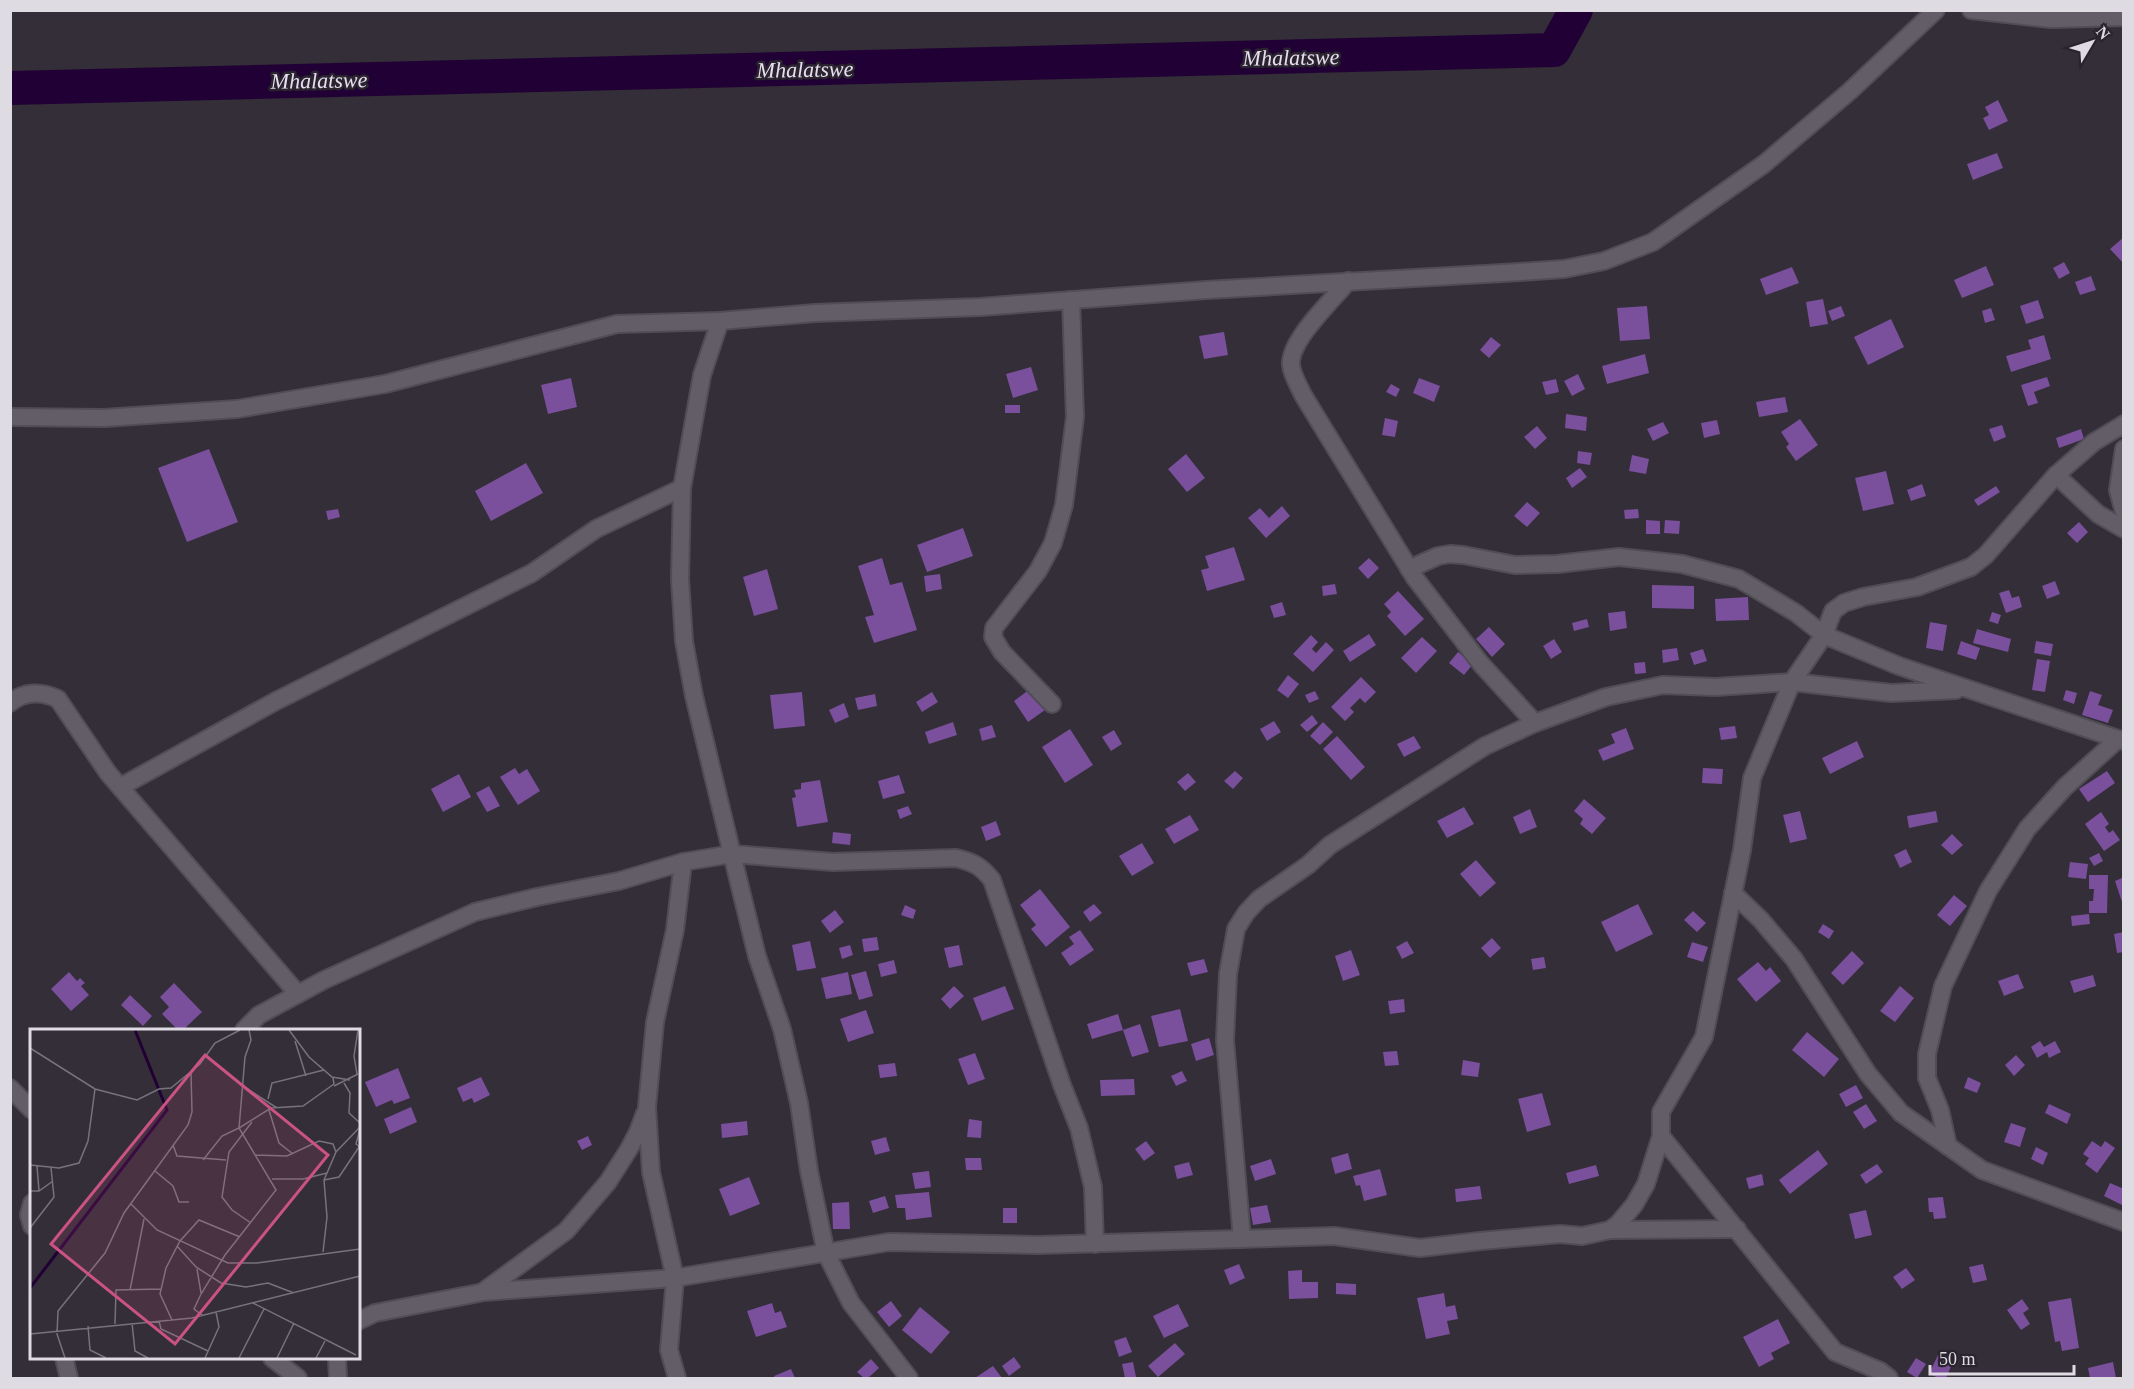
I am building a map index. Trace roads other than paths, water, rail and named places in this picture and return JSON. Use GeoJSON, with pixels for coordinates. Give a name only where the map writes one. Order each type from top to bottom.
{"type":"FeatureCollection","features":[{"type":"Feature","properties":{"kind":"street"},"geometry":{"type":"LineString","coordinates":[[10,417],[104,418],[237,409],[385,384],[617,324],[720,321],[814,313],[980,307],[1348,281],[1564,269],[1604,261],[1653,242],[1764,164],[1850,91],[1936,10]]}},
{"type":"Feature","properties":{"kind":"street"},"geometry":{"type":"LineString","coordinates":[[1971,10],[2051,19],[2124,17]]}},
{"type":"Feature","properties":{"kind":"street"},"geometry":{"type":"LineString","coordinates":[[1348,281],[1304,333],[1291,362],[1293,372],[1303,395],[1409,569],[1481,664],[1535,723]]}},
{"type":"Feature","properties":{"kind":"street"},"geometry":{"type":"LineString","coordinates":[[1052,704],[1002,652],[993,637],[994,628],[1038,571],[1053,543],[1064,505],[1075,417],[1071,300]]}},
{"type":"Feature","properties":{"kind":"street"},"geometry":{"type":"LineString","coordinates":[[720,321],[702,375],[682,488],[681,579],[684,641],[694,696],[757,956],[782,1029],[799,1103],[809,1171],[826,1253],[851,1303],[909,1378]]}},
{"type":"Feature","properties":{"kind":"street"},"geometry":{"type":"LineString","coordinates":[[1610,1230],[1634,1205],[1646,1184],[1661,1136],[1661,1112],[1704,1037],[1742,850],[1752,778],[1792,682],[1824,635],[1833,611],[1844,603],[1917,587],[1971,567],[1986,555],[2056,475],[2094,442],[2124,424]]}},
{"type":"Feature","properties":{"kind":"street"},"geometry":{"type":"LineString","coordinates":[[2124,449],[2118,490],[2124,512]]}},
{"type":"Feature","properties":{"kind":"street"},"geometry":{"type":"LineString","coordinates":[[2056,475],[2098,514],[2124,529]]}},
{"type":"Feature","properties":{"kind":"street"},"geometry":{"type":"LineString","coordinates":[[122,786],[276,701],[532,573],[596,529],[682,488]]}},
{"type":"Feature","properties":{"kind":"street"},"geometry":{"type":"LineString","coordinates":[[1409,569],[1438,556],[1450,554],[1515,565],[1557,564],[1619,557],[1682,564],[1739,579],[1797,613],[1824,635],[1899,666],[2121,740]]}},
{"type":"Feature","properties":{"kind":"street"},"geometry":{"type":"LineString","coordinates":[[1242,1239],[1225,1040],[1228,974],[1236,929],[1246,912],[1259,899],[1308,865],[1330,845],[1485,746],[1535,723],[1606,696],[1663,686],[1716,687],[1792,682],[1891,693],[1966,689]]}},
{"type":"Feature","properties":{"kind":"street"},"geometry":{"type":"LineString","coordinates":[[10,703],[31,693],[48,694],[58,699],[108,773],[122,786],[298,994]]}},
{"type":"Feature","properties":{"kind":"street"},"geometry":{"type":"LineString","coordinates":[[1948,1146],[1940,1110],[1927,1078],[1927,1054],[1943,986],[1988,891],[2027,829],[2065,787],[2121,740]]}},
{"type":"Feature","properties":{"kind":"street"},"geometry":{"type":"LineString","coordinates":[[245,1029],[258,1015],[298,994],[475,912],[537,897],[619,882],[683,862],[732,854],[833,862],[957,858],[974,862],[984,869],[992,880],[1062,1085],[1079,1128],[1093,1186],[1095,1244]]}},
{"type":"Feature","properties":{"kind":"street"},"geometry":{"type":"LineString","coordinates":[[677,1378],[669,1350],[675,1278],[651,1172],[647,1107],[656,1022],[675,930],[683,862]]}},
{"type":"Feature","properties":{"kind":"street"},"geometry":{"type":"LineString","coordinates":[[1733,893],[1761,920],[1794,959],[1868,1074],[1901,1113],[1982,1170],[2124,1222]]}},
{"type":"Feature","properties":{"kind":"street"},"geometry":{"type":"LineString","coordinates":[[10,1088],[30,1108]]}},
{"type":"Feature","properties":{"kind":"street"},"geometry":{"type":"LineString","coordinates":[[484,1292],[566,1232],[608,1182],[638,1132],[647,1107]]}},
{"type":"Feature","properties":{"kind":"street"},"geometry":{"type":"LineString","coordinates":[[1661,1136],[1835,1352],[1880,1371],[1889,1378]]}},
{"type":"Feature","properties":{"kind":"street"},"geometry":{"type":"LineString","coordinates":[[360,1320],[375,1313],[484,1292],[675,1278],[889,1242],[1038,1245],[1334,1236],[1419,1248],[1537,1236],[1582,1236],[1610,1230],[1737,1229]]}},
{"type":"Feature","properties":{"kind":"street"},"geometry":{"type":"LineString","coordinates":[[64,1359],[69,1378]]}},
{"type":"Feature","properties":{"kind":"street"},"geometry":{"type":"LineString","coordinates":[[273,1359],[297,1378]]}},
{"type":"Feature","properties":{"kind":"street"},"geometry":{"type":"LineString","coordinates":[[337,1359],[338,1378]]}},
{"type":"Feature","properties":{"kind":"waterway","name":"Mhalatswe"},"geometry":{"type":"LineString","coordinates":[[10,88],[1554,50],[1576,10]]}}]}
